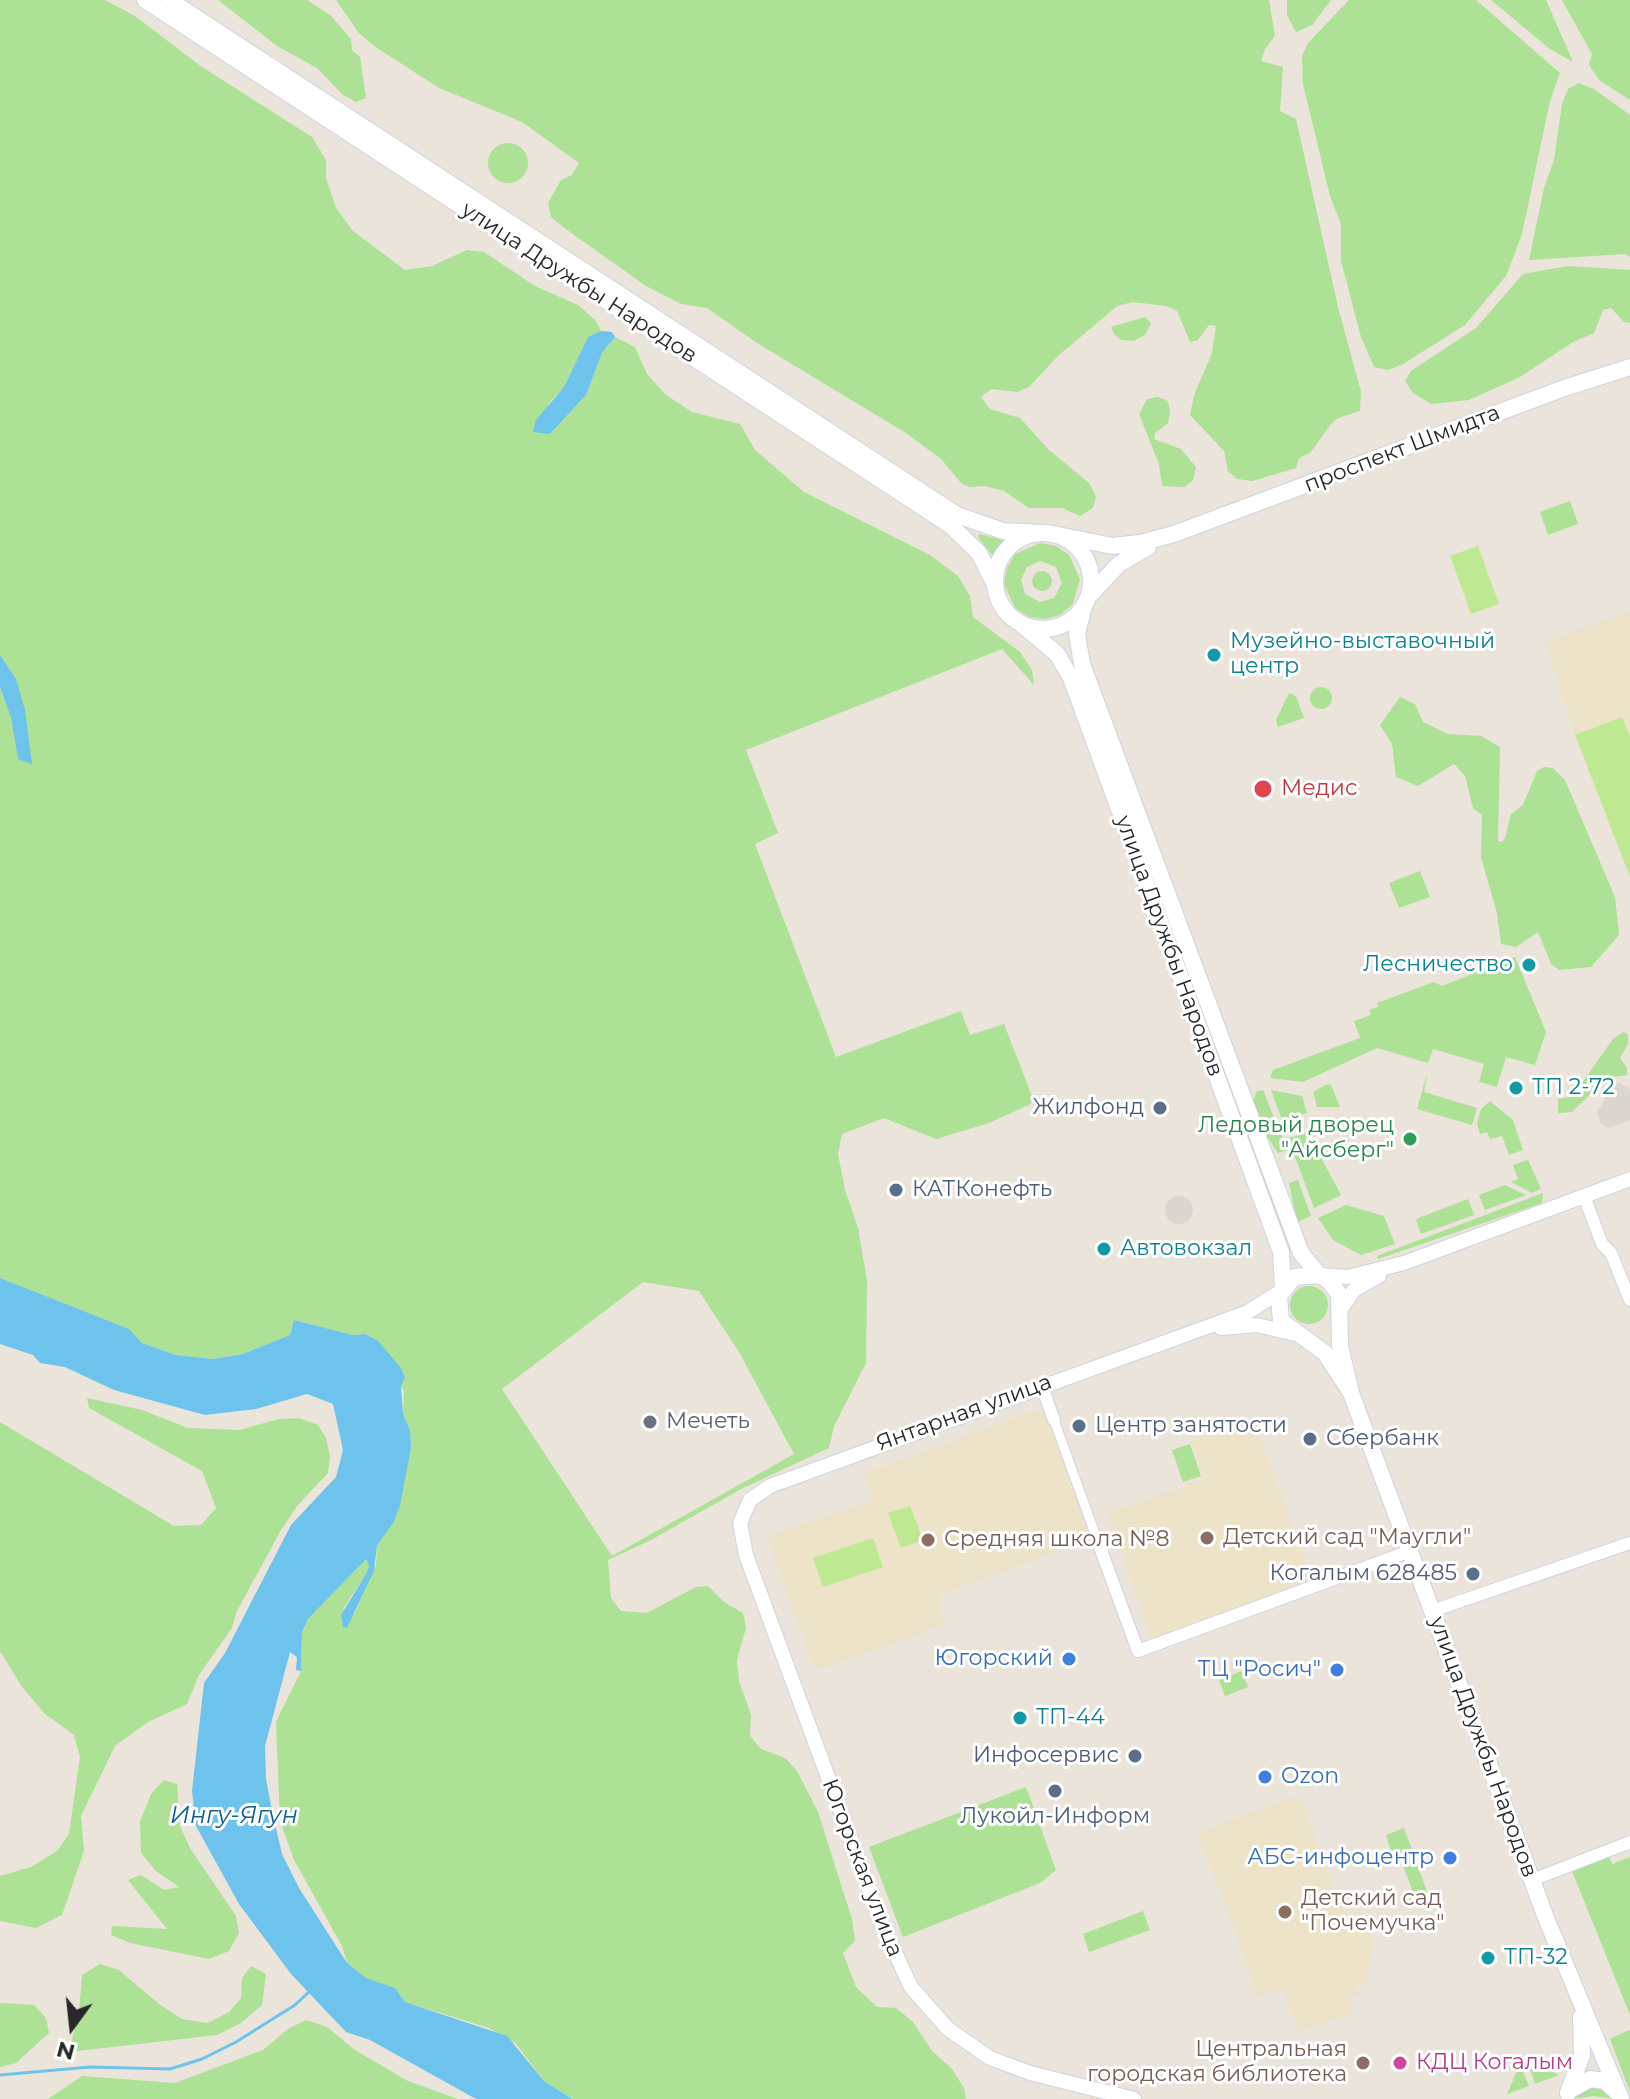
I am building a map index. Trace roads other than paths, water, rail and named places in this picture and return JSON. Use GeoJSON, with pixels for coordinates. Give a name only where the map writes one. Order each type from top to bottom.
{"type":"FeatureCollection","features":[{"type":"Feature","properties":{"kind":"main road","name":"улица Дружбы Народов"},"geometry":{"type":"LineString","coordinates":[[145,0],[945,522],[979,553],[995,585]]}},
{"type":"Feature","properties":{"kind":"main road","name":"улица Дружбы Народов"},"geometry":{"type":"LineString","coordinates":[[169,0],[957,515],[1003,531],[1050,534]]}},
{"type":"Feature","properties":{"kind":"main road","name":"проспект Шмидта"},"geometry":{"type":"LineString","coordinates":[[1050,534],[1112,546],[1174,534],[1552,392],[1630,367]]}},
{"type":"Feature","properties":{"kind":"main road"},"geometry":{"type":"LineString","coordinates":[[1050,534],[1072,543],[1086,559],[1091,580],[1085,602],[1070,620],[1056,627],[1035,628],[1020,623],[1001,605],[995,585],[998,564],[1009,546],[1027,535],[1050,534]]}},
{"type":"Feature","properties":{"kind":"main road","name":"проспект Шмидта"},"geometry":{"type":"LineString","coordinates":[[1085,602],[1119,564],[1174,534]]}},
{"type":"Feature","properties":{"kind":"main road","name":"улица Дружбы Народов"},"geometry":{"type":"LineString","coordinates":[[1085,602],[1077,634],[1082,664],[1301,1253],[1320,1275]]}},
{"type":"Feature","properties":{"kind":"main road","name":"улица Дружбы Народов"},"geometry":{"type":"LineString","coordinates":[[1020,623],[1057,654],[1071,678],[1281,1252],[1282,1289]]}},
{"type":"Feature","properties":{"kind":"main road"},"geometry":{"type":"LineString","coordinates":[[1302,1274],[1320,1275],[1336,1289],[1340,1346],[1351,1393],[1325,1353],[1298,1335],[1279,1316],[1282,1289],[1302,1274]]}},
{"type":"Feature","properties":{"kind":"main road"},"geometry":{"type":"LineString","coordinates":[[1298,1335],[1326,1332],[1340,1313]]}},
{"type":"Feature","properties":{"kind":"main road","name":"улица Дружбы Народов"},"geometry":{"type":"LineString","coordinates":[[1351,1393],[1532,1880],[1621,2099]]}},
{"type":"Feature","properties":{"kind":"main road"},"geometry":{"type":"LineString","coordinates":[[1565,2097],[1582,2055],[1580,2003]]}},
{"type":"Feature","properties":{"kind":"main road","name":"улица Дружбы Народов"},"geometry":{"type":"LineString","coordinates":[[1565,2097],[1583,2081],[1598,2079],[1611,2085],[1621,2099]]}},
{"type":"Feature","properties":{"kind":"street"},"geometry":{"type":"LineString","coordinates":[[1320,1275],[1348,1277],[1404,1263],[1630,1179]]}},
{"type":"Feature","properties":{"kind":"street"},"geometry":{"type":"LineString","coordinates":[[1584,1196],[1602,1244],[1611,1253],[1630,1300]]}},
{"type":"Feature","properties":{"kind":"street"},"geometry":{"type":"LineString","coordinates":[[1340,1313],[1360,1286],[1404,1263]]}},
{"type":"Feature","properties":{"kind":"street"},"geometry":{"type":"LineString","coordinates":[[1189,1334],[1258,1307],[1282,1289]]}},
{"type":"Feature","properties":{"kind":"street"},"geometry":{"type":"LineString","coordinates":[[1189,1334],[1247,1325],[1298,1335]]}},
{"type":"Feature","properties":{"kind":"street","name":"Янтарная улица"},"geometry":{"type":"LineString","coordinates":[[746,1504],[770,1486],[1041,1384],[1189,1334]]}},
{"type":"Feature","properties":{"kind":"street"},"geometry":{"type":"LineString","coordinates":[[1041,1384],[1138,1651],[1410,1551]]}},
{"type":"Feature","properties":{"kind":"street","name":"Югорская улица"},"geometry":{"type":"LineString","coordinates":[[746,1504],[740,1523],[746,1555],[884,1929],[911,1987],[948,2029],[990,2058],[1030,2073],[1134,2099]]}},
{"type":"Feature","properties":{"kind":"street"},"geometry":{"type":"LineString","coordinates":[[1432,1611],[1630,1543]]}},
{"type":"Feature","properties":{"kind":"street"},"geometry":{"type":"LineString","coordinates":[[1532,1880],[1630,1842]]}},
{"type":"Feature","properties":{"kind":"water"},"geometry":{"type":"Polygon","coordinates":[[[601,331],[612,332],[615,337],[602,353],[586,395],[550,434],[533,432],[536,420],[564,387],[588,337],[601,331]]]}},
{"type":"Feature","properties":{"kind":"water"},"geometry":{"type":"Polygon","coordinates":[[[0,655],[16,679],[25,710],[32,764],[18,759],[11,718],[0,687],[0,655]]]}},
{"type":"Feature","properties":{"kind":"water","name":"Ингу-Ягун"},"geometry":{"type":"Polygon","coordinates":[[[0,1278],[129,1329],[142,1343],[176,1355],[213,1359],[243,1354],[290,1335],[294,1320],[353,1335],[365,1334],[378,1341],[401,1368],[405,1378],[401,1386],[403,1414],[410,1430],[411,1448],[400,1505],[394,1522],[377,1545],[374,1571],[347,1628],[343,1627],[341,1615],[366,1574],[369,1566],[366,1559],[308,1619],[302,1632],[301,1671],[296,1670],[297,1657],[290,1652],[265,1746],[266,1779],[273,1816],[282,1854],[299,1888],[347,1963],[366,1978],[395,1988],[405,2002],[507,2036],[544,2081],[572,2099],[476,2099],[370,2040],[346,2032],[291,1974],[239,1904],[196,1826],[192,1791],[204,1683],[225,1653],[291,1525],[336,1477],[343,1450],[333,1404],[307,1394],[256,1409],[205,1415],[114,1390],[65,1367],[40,1363],[33,1355],[0,1344],[0,1278]]]}},
{"type":"Feature","properties":{"kind":"waterway"},"geometry":{"type":"LineString","coordinates":[[0,2075],[90,2067],[170,2069],[202,2059],[236,2042],[295,2005],[310,1991]]}},
{"type":"Feature","properties":{"kind":"place","name":"Музейно-выставочный центр"},"geometry":{"type":"Point","coordinates":[1214,655]}},
{"type":"Feature","properties":{"kind":"place","name":"Медис"},"geometry":{"type":"Point","coordinates":[1263,789]}},
{"type":"Feature","properties":{"kind":"place","name":"Лесничество"},"geometry":{"type":"Point","coordinates":[1529,965]}},
{"type":"Feature","properties":{"kind":"place","name":"ТП 2-72"},"geometry":{"type":"Point","coordinates":[1516,1088]}},
{"type":"Feature","properties":{"kind":"place","name":"Жилфонд"},"geometry":{"type":"Point","coordinates":[1160,1108]}},
{"type":"Feature","properties":{"kind":"place","name":"Ледовый дворец \"Айсберг\""},"geometry":{"type":"Point","coordinates":[1410,1139]}},
{"type":"Feature","properties":{"kind":"place","name":"КАТКонефть"},"geometry":{"type":"Point","coordinates":[896,1190]}},
{"type":"Feature","properties":{"kind":"place","name":"Автовокзал"},"geometry":{"type":"Point","coordinates":[1104,1249]}},
{"type":"Feature","properties":{"kind":"place","name":"Мечеть"},"geometry":{"type":"Point","coordinates":[650,1422]}},
{"type":"Feature","properties":{"kind":"place","name":"Центр занятости"},"geometry":{"type":"Point","coordinates":[1079,1426]}},
{"type":"Feature","properties":{"kind":"place","name":"Сбербанк"},"geometry":{"type":"Point","coordinates":[1310,1439]}},
{"type":"Feature","properties":{"kind":"place","name":"Детский сад \"Маугли\""},"geometry":{"type":"Point","coordinates":[1207,1538]}},
{"type":"Feature","properties":{"kind":"place","name":"Средняя школа №8"},"geometry":{"type":"Point","coordinates":[928,1540]}},
{"type":"Feature","properties":{"kind":"place","name":"Когалым 628485"},"geometry":{"type":"Point","coordinates":[1473,1574]}},
{"type":"Feature","properties":{"kind":"place","name":"Югорский"},"geometry":{"type":"Point","coordinates":[1069,1659]}},
{"type":"Feature","properties":{"kind":"place","name":"ТЦ \"Росич\""},"geometry":{"type":"Point","coordinates":[1337,1670]}},
{"type":"Feature","properties":{"kind":"place","name":"ТП-44"},"geometry":{"type":"Point","coordinates":[1020,1718]}},
{"type":"Feature","properties":{"kind":"place","name":"Инфосервис"},"geometry":{"type":"Point","coordinates":[1135,1756]}},
{"type":"Feature","properties":{"kind":"place","name":"Ozon"},"geometry":{"type":"Point","coordinates":[1265,1777]}},
{"type":"Feature","properties":{"kind":"place","name":"Лукойл-Информ"},"geometry":{"type":"Point","coordinates":[1055,1791]}},
{"type":"Feature","properties":{"kind":"place","name":"АБС-инфоцентр"},"geometry":{"type":"Point","coordinates":[1450,1858]}},
{"type":"Feature","properties":{"kind":"place","name":"Детский сад \"Почемучка\""},"geometry":{"type":"Point","coordinates":[1285,1912]}},
{"type":"Feature","properties":{"kind":"place","name":"ТП-32"},"geometry":{"type":"Point","coordinates":[1488,1958]}},
{"type":"Feature","properties":{"kind":"place","name":"Центральная городская библиотека"},"geometry":{"type":"Point","coordinates":[1363,2063]}},
{"type":"Feature","properties":{"kind":"place","name":"КДЦ Когалым"},"geometry":{"type":"Point","coordinates":[1400,2063]}}]}
